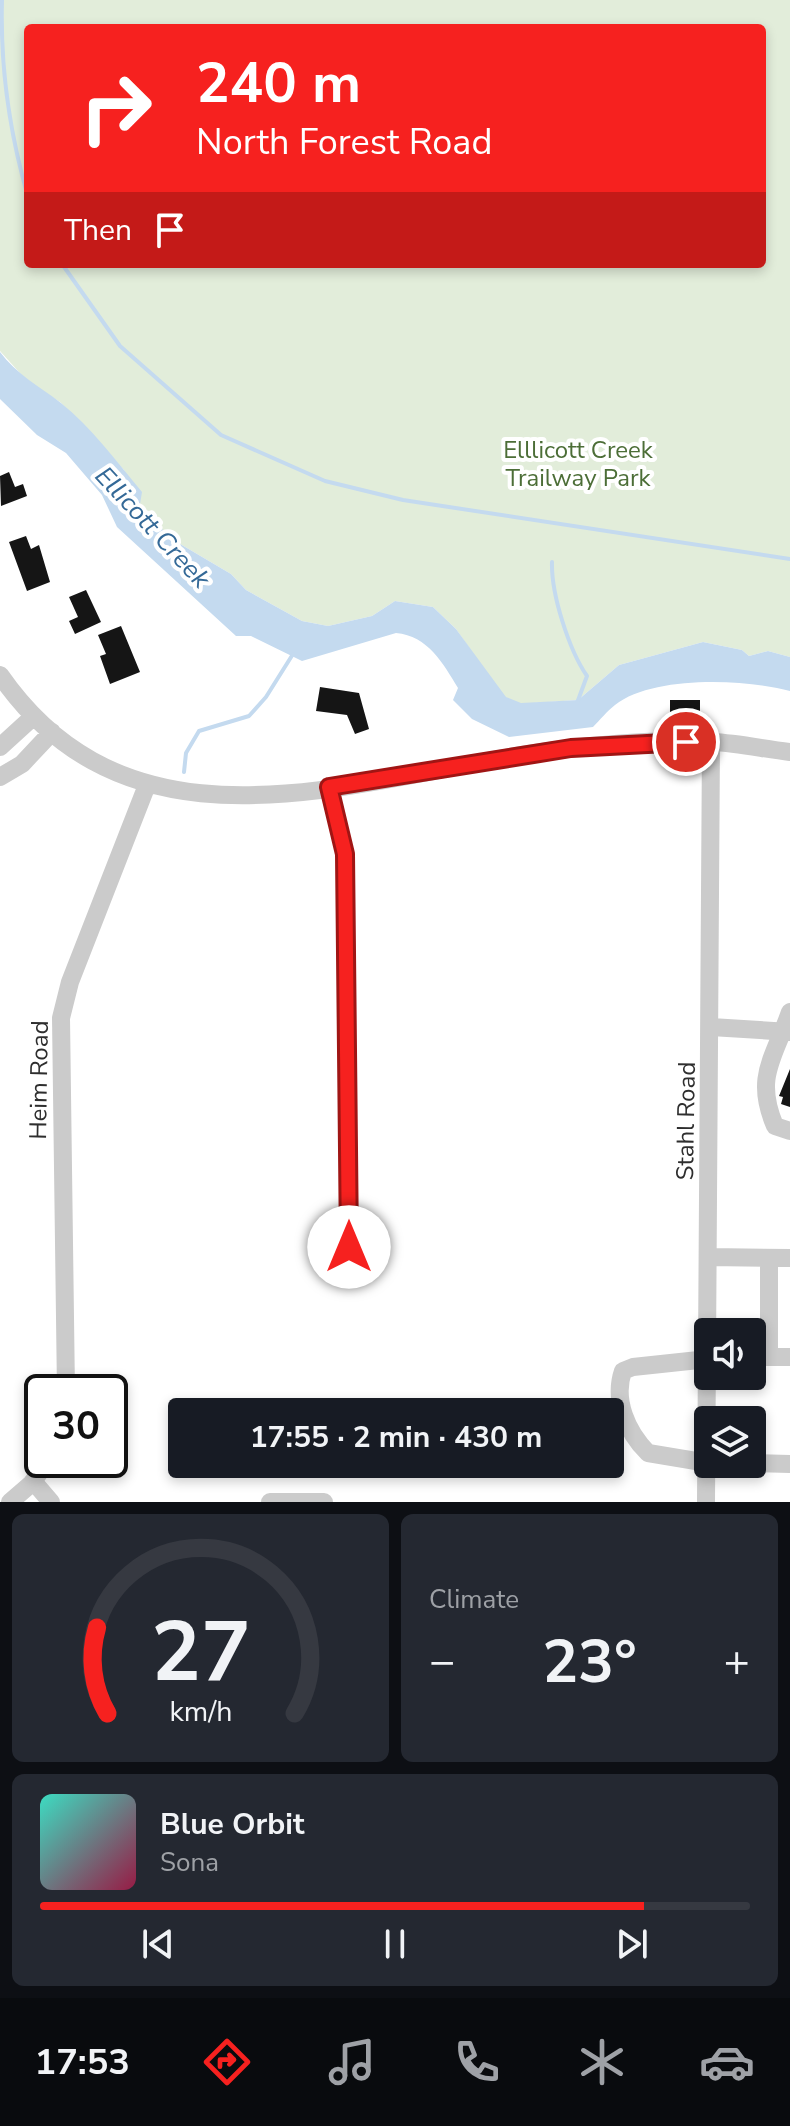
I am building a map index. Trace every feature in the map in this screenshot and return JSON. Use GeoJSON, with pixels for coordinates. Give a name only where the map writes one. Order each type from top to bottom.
{"type":"FeatureCollection","features":[{"type":"Feature","properties":{"kind":"street"},"geometry":{"type":"LineString","coordinates":[[0,675],[34,716],[102,766],[147,785],[189,794],[240,798],[329,787],[571,748],[711,741],[790,752]]}},
{"type":"Feature","properties":{"kind":"street"},"geometry":{"type":"LineString","coordinates":[[0,747],[34,716]]}},
{"type":"Feature","properties":{"kind":"street"},"geometry":{"type":"LineString","coordinates":[[0,777],[22,764],[52,732]]}},
{"type":"Feature","properties":{"kind":"street","name":"Stahl Road"},"geometry":{"type":"LineString","coordinates":[[708,1318],[711,741]]}},
{"type":"Feature","properties":{"kind":"street","name":"Heim Road"},"geometry":{"type":"LineString","coordinates":[[66,1374],[61,1018],[70,982],[147,785]]}},
{"type":"Feature","properties":{"kind":"street"},"geometry":{"type":"LineString","coordinates":[[329,787],[345,854],[349,1247]]}},
{"type":"Feature","properties":{"kind":"street"},"geometry":{"type":"LineString","coordinates":[[790,1012],[787,1031],[765,1077],[764,1100],[775,1126],[790,1131]]}},
{"type":"Feature","properties":{"kind":"street"},"geometry":{"type":"LineString","coordinates":[[711,1027],[787,1031]]}},
{"type":"Feature","properties":{"kind":"street"},"geometry":{"type":"LineString","coordinates":[[709,1257],[790,1258]]}},
{"type":"Feature","properties":{"kind":"street"},"geometry":{"type":"LineString","coordinates":[[764,1318],[769,1258]]}},
{"type":"Feature","properties":{"kind":"street"},"geometry":{"type":"LineString","coordinates":[[766,1357],[790,1357]]}},
{"type":"Feature","properties":{"kind":"street"},"geometry":{"type":"LineString","coordinates":[[694,1360],[633,1367],[623,1371],[618,1385],[627,1423],[648,1453],[694,1461]]}},
{"type":"Feature","properties":{"kind":"street"},"geometry":{"type":"LineString","coordinates":[[766,1463],[790,1464]]}},
{"type":"Feature","properties":{"kind":"street"},"geometry":{"type":"LineString","coordinates":[[10,1502],[35,1478]]}},
{"type":"Feature","properties":{"kind":"street","name":"Stahl Road"},"geometry":{"type":"LineString","coordinates":[[706,1502],[707,1478]]}},
{"type":"Feature","properties":{"kind":"street"},"geometry":{"type":"LineString","coordinates":[[33,1481],[51,1502]]}},
{"type":"Feature","properties":{"kind":"street"},"geometry":{"type":"LineString","coordinates":[[270,1502],[324,1502]]}},
{"type":"Feature","properties":{"kind":"green space","name":"Elllicott Creek Trailway Park"},"geometry":{"type":"Polygon","coordinates":[[[0,0],[790,0],[790,657],[768,651],[749,656],[742,650],[703,642],[619,665],[578,700],[518,704],[503,696],[456,629],[433,607],[395,601],[372,616],[328,626],[302,621],[246,590],[231,574],[170,538],[139,504],[124,470],[84,426],[60,402],[28,382],[0,351],[0,0]]]}},
{"type":"Feature","properties":{"kind":"water","name":"Ellicott Creek"},"geometry":{"type":"Polygon","coordinates":[[[0,352],[21,373],[72,412],[93,434],[142,492],[140,504],[170,538],[231,574],[246,590],[302,621],[328,626],[372,616],[395,601],[433,607],[456,629],[506,697],[521,703],[578,700],[619,665],[703,642],[742,650],[749,656],[768,651],[790,657],[790,691],[725,682],[675,684],[632,695],[612,707],[593,727],[509,737],[472,719],[453,700],[458,688],[440,660],[426,645],[407,635],[396,633],[302,661],[251,636],[236,636],[117,527],[102,495],[66,453],[37,435],[0,399],[0,352]]]}},
{"type":"Feature","properties":{"kind":"building"},"geometry":{"type":"Polygon","coordinates":[[[9,472],[15,487],[23,484],[27,496],[1,506],[0,476],[9,472]]]}},
{"type":"Feature","properties":{"kind":"building"},"geometry":{"type":"Polygon","coordinates":[[[26,536],[31,549],[39,545],[50,582],[27,591],[9,542],[26,536]]]}},
{"type":"Feature","properties":{"kind":"building"},"geometry":{"type":"Polygon","coordinates":[[[86,590],[101,622],[75,634],[69,621],[78,617],[69,597],[86,590]]]}},
{"type":"Feature","properties":{"kind":"building"},"geometry":{"type":"Polygon","coordinates":[[[121,626],[140,672],[110,684],[100,656],[106,654],[98,635],[121,626]]]}},
{"type":"Feature","properties":{"kind":"building"},"geometry":{"type":"Polygon","coordinates":[[[320,687],[359,693],[369,729],[355,734],[347,715],[316,711],[320,687]]]}},
{"type":"Feature","properties":{"kind":"building"},"geometry":{"type":"Polygon","coordinates":[[[670,700],[700,700],[700,720],[670,720],[670,700]]]}},
{"type":"Feature","properties":{"kind":"building"},"geometry":{"type":"Polygon","coordinates":[[[790,1069],[790,1107],[781,1104],[783,1097],[779,1096],[790,1069]]]}},
{"type":"Feature","properties":{"kind":"waterway"},"geometry":{"type":"LineString","coordinates":[[2,0],[7,100],[24,181]]}},
{"type":"Feature","properties":{"kind":"waterway"},"geometry":{"type":"LineString","coordinates":[[65,268],[120,346],[221,435],[325,481],[403,500],[790,559]]}},
{"type":"Feature","properties":{"kind":"waterway"},"geometry":{"type":"LineString","coordinates":[[552,562],[562,621],[587,676],[577,703]]}},
{"type":"Feature","properties":{"kind":"waterway"},"geometry":{"type":"LineString","coordinates":[[184,772],[186,753],[199,731],[249,716],[266,697],[293,654]]}},
{"type":"Feature","properties":{"kind":"route"},"geometry":{"type":"LineString","coordinates":[[349,1247],[345,854],[329,787],[571,748],[686,742]]}}]}
